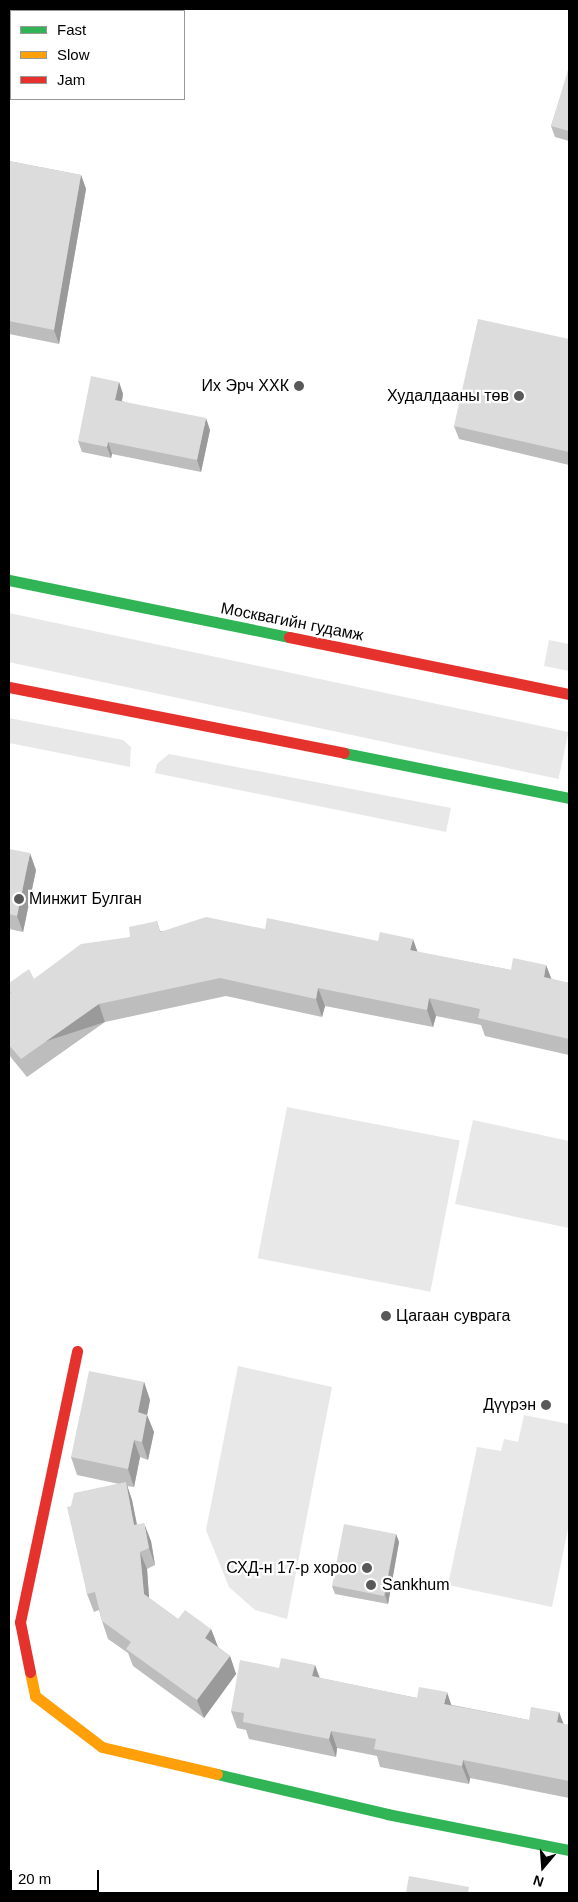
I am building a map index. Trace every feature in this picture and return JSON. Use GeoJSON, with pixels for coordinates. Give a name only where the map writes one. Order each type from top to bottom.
{"type":"FeatureCollection","features":[{"type":"Feature","properties":{"kind":"main road","name":"Москвагийн гудамж"},"geometry":{"type":"LineString","coordinates":[[9,580],[569,694]]}},
{"type":"Feature","properties":{"kind":"main road"},"geometry":{"type":"LineString","coordinates":[[9,687],[569,798]]}},
{"type":"Feature","properties":{"kind":"main road"},"geometry":{"type":"LineString","coordinates":[[77,1352],[20,1622],[35,1696],[102,1748],[387,1814],[569,1850]]}},
{"type":"Feature","properties":{"kind":"shaded area"},"geometry":{"type":"Polygon","coordinates":[[[9,613],[569,732],[559,779],[9,662],[9,613]]]}},
{"type":"Feature","properties":{"kind":"shaded area"},"geometry":{"type":"Polygon","coordinates":[[[549,640],[569,644],[569,671],[544,666],[549,640]]]}},
{"type":"Feature","properties":{"kind":"shaded area"},"geometry":{"type":"Polygon","coordinates":[[[9,718],[123,740],[131,747],[130,767],[9,743],[9,718]]]}},
{"type":"Feature","properties":{"kind":"shaded area"},"geometry":{"type":"Polygon","coordinates":[[[169,754],[451,808],[446,832],[155,773],[157,764],[169,754]]]}},
{"type":"Feature","properties":{"kind":"shaded area"},"geometry":{"type":"Polygon","coordinates":[[[287,1107],[460,1141],[430,1292],[258,1258],[287,1107]]]}},
{"type":"Feature","properties":{"kind":"shaded area"},"geometry":{"type":"Polygon","coordinates":[[[473,1120],[569,1141],[569,1228],[455,1204],[473,1120]]]}},
{"type":"Feature","properties":{"kind":"shaded area"},"geometry":{"type":"Polygon","coordinates":[[[238,1366],[332,1387],[287,1619],[255,1610],[229,1587],[206,1530],[238,1366]]]}},
{"type":"Feature","properties":{"kind":"shaded area"},"geometry":{"type":"Polygon","coordinates":[[[524,1415],[569,1424],[569,1524],[552,1607],[448,1585],[477,1447],[501,1451],[504,1439],[518,1442],[524,1415]]]}},
{"type":"Feature","properties":{"kind":"building"},"geometry":{"type":"Polygon","coordinates":[[[569,70],[569,131],[551,126],[569,70]]]}},
{"type":"Feature","properties":{"kind":"building"},"geometry":{"type":"Polygon","coordinates":[[[9,161],[81,175],[54,330],[9,321],[9,161]]]}},
{"type":"Feature","properties":{"kind":"building","name":"Худалдааны төв"},"geometry":{"type":"Polygon","coordinates":[[[478,319],[569,339],[569,452],[454,426],[478,319]]]}},
{"type":"Feature","properties":{"kind":"building"},"geometry":{"type":"Polygon","coordinates":[[[91,376],[119,382],[115,400],[206,418],[197,460],[108,442],[107,447],[78,441],[91,376]]]}},
{"type":"Feature","properties":{"kind":"building"},"geometry":{"type":"Polygon","coordinates":[[[9,849],[30,853],[17,916],[9,914],[9,849]]]}},
{"type":"Feature","properties":{"kind":"building"},"geometry":{"type":"Polygon","coordinates":[[[206,917],[265,929],[267,918],[378,941],[380,932],[413,939],[410,950],[511,970],[513,958],[546,965],[544,977],[569,983],[569,1039],[478,1018],[480,1009],[429,998],[427,1010],[318,988],[316,999],[220,978],[99,1004],[21,1059],[9,1045],[9,994],[11,993],[9,983],[29,969],[34,979],[81,944],[130,937],[129,927],[157,921],[160,932],[206,917]]]}},
{"type":"Feature","properties":{"kind":"building"},"geometry":{"type":"Polygon","coordinates":[[[89,1371],[144,1382],[138,1412],[147,1415],[142,1442],[134,1440],[128,1469],[71,1457],[89,1371]]]}},
{"type":"Feature","properties":{"kind":"building"},"geometry":{"type":"Polygon","coordinates":[[[126,1482],[134,1525],[144,1523],[149,1548],[140,1552],[144,1594],[178,1619],[185,1610],[211,1629],[205,1638],[230,1656],[197,1700],[126,1649],[131,1642],[102,1621],[95,1592],[87,1594],[67,1507],[71,1506],[74,1493],[126,1482]]]}},
{"type":"Feature","properties":{"kind":"building","name":"СХД-н 17-р хороо"},"geometry":{"type":"Polygon","coordinates":[[[344,1524],[396,1534],[384,1596],[332,1586],[344,1524]]]}},
{"type":"Feature","properties":{"kind":"building"},"geometry":{"type":"Polygon","coordinates":[[[281,1658],[315,1665],[312,1676],[417,1698],[419,1687],[447,1692],[444,1704],[529,1720],[531,1707],[559,1712],[557,1722],[569,1725],[569,1781],[463,1760],[462,1766],[374,1749],[376,1739],[331,1731],[329,1739],[243,1722],[244,1713],[231,1711],[240,1660],[279,1668],[281,1658]]]}},
{"type":"Feature","properties":{"kind":"building"},"geometry":{"type":"Polygon","coordinates":[[[409,1876],[469,1887],[468,1893],[406,1893],[409,1876]]]}},
{"type":"Feature","properties":{"kind":"traffic: fast"},"geometry":{"type":"LineString","coordinates":[[9,580],[289,637]]}},
{"type":"Feature","properties":{"kind":"traffic: fast"},"geometry":{"type":"LineString","coordinates":[[344,753],[569,798]]}},
{"type":"Feature","properties":{"kind":"traffic: fast"},"geometry":{"type":"LineString","coordinates":[[217,1774],[387,1814],[569,1850]]}},
{"type":"Feature","properties":{"kind":"traffic: slow"},"geometry":{"type":"LineString","coordinates":[[30,1672],[35,1696],[102,1747],[217,1774]]}},
{"type":"Feature","properties":{"kind":"traffic: jam"},"geometry":{"type":"LineString","coordinates":[[289,637],[569,694]]}},
{"type":"Feature","properties":{"kind":"traffic: jam"},"geometry":{"type":"LineString","coordinates":[[9,687],[344,753]]}},
{"type":"Feature","properties":{"kind":"traffic: jam"},"geometry":{"type":"LineString","coordinates":[[30,1672],[20,1622],[77,1351]]}},
{"type":"Feature","properties":{"kind":"place","name":"Их Эрч ХХК"},"geometry":{"type":"Point","coordinates":[299,386]}},
{"type":"Feature","properties":{"kind":"place","name":"Худалдааны төв"},"geometry":{"type":"Point","coordinates":[519,396]}},
{"type":"Feature","properties":{"kind":"place","name":"Минжит Булган"},"geometry":{"type":"Point","coordinates":[19,899]}},
{"type":"Feature","properties":{"kind":"place","name":"Цагаан суврага"},"geometry":{"type":"Point","coordinates":[386,1316]}},
{"type":"Feature","properties":{"kind":"place","name":"Дүүрэн"},"geometry":{"type":"Point","coordinates":[546,1405]}},
{"type":"Feature","properties":{"kind":"place","name":"СХД-н 17-р хороо"},"geometry":{"type":"Point","coordinates":[367,1568]}},
{"type":"Feature","properties":{"kind":"place","name":"Sankhum"},"geometry":{"type":"Point","coordinates":[371,1585]}}]}
